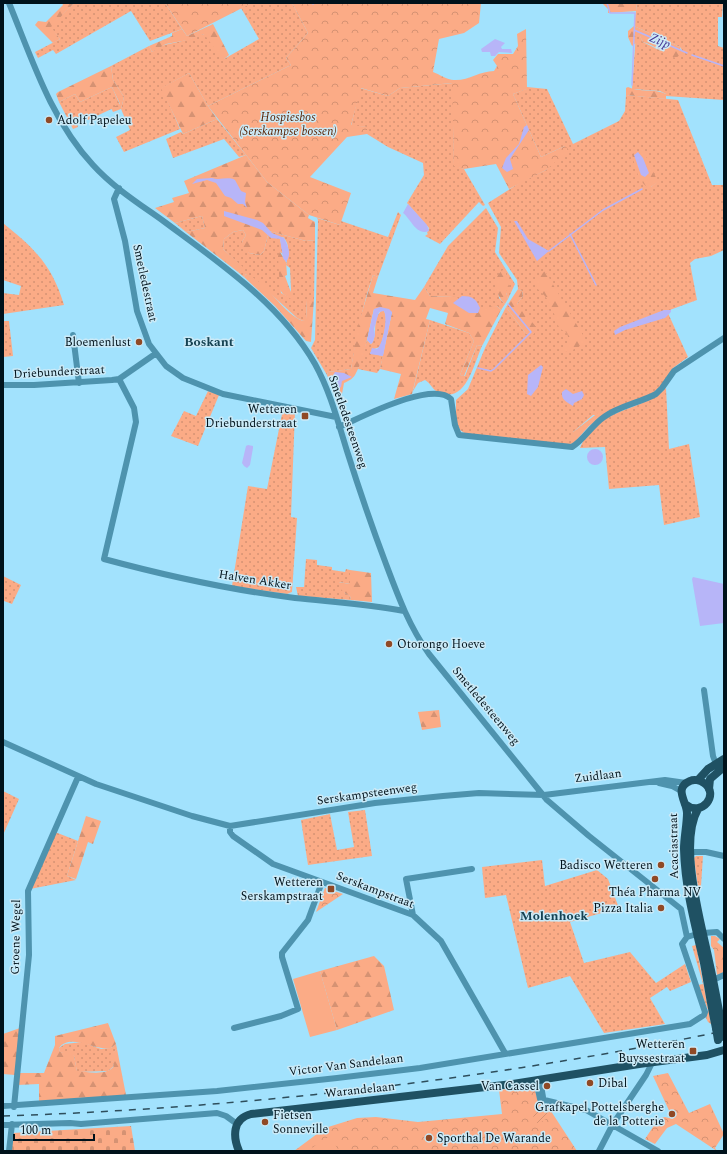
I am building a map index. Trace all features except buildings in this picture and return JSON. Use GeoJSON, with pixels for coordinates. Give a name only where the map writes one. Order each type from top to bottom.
{"type":"FeatureCollection","features":[{"type":"Feature","properties":{"kind":"main road"},"geometry":{"type":"LineString","coordinates":[[709,789],[710,779],[724,759]]}},
{"type":"Feature","properties":{"kind":"main road"},"geometry":{"type":"LineString","coordinates":[[698,780],[720,765]]}},
{"type":"Feature","properties":{"kind":"main road"},"geometry":{"type":"LineString","coordinates":[[681,791],[686,783],[692,780],[698,780],[704,783],[709,789]]}},
{"type":"Feature","properties":{"kind":"main road","name":"Acaciastraat"},"geometry":{"type":"LineString","coordinates":[[684,804],[693,809],[703,807],[709,800],[709,789]]}},
{"type":"Feature","properties":{"kind":"main road","name":"Acaciastraat"},"geometry":{"type":"LineString","coordinates":[[681,791],[681,797],[687,813],[684,858],[692,907],[700,934],[721,1023],[724,1050]]}},
{"type":"Feature","properties":{"kind":"main road","name":"Acaciastraat"},"geometry":{"type":"LineString","coordinates":[[698,809],[692,824],[691,852],[700,934]]}},
{"type":"Feature","properties":{"kind":"main road","name":"Warandelaan"},"geometry":{"type":"LineString","coordinates":[[237,1124],[243,1117],[256,1114],[512,1084],[708,1055],[724,1050]]}},
{"type":"Feature","properties":{"kind":"main road"},"geometry":{"type":"LineString","coordinates":[[237,1124],[234,1136],[239,1151]]}},
{"type":"Feature","properties":{"kind":"street","name":"Smetledesteenweg"},"geometry":{"type":"LineString","coordinates":[[8,3],[47,95],[67,133],[94,166],[118,188],[221,265],[279,315],[315,364],[328,392],[370,522],[404,611],[416,635],[429,654],[544,795]]}},
{"type":"Feature","properties":{"kind":"street","name":"Smetledestraat"},"geometry":{"type":"LineString","coordinates":[[118,188],[114,199],[125,241],[134,294],[145,332],[155,354],[166,366],[175,374],[223,394],[336,417]]}},
{"type":"Feature","properties":{"kind":"street"},"geometry":{"type":"LineString","coordinates":[[73,336],[79,383]]}},
{"type":"Feature","properties":{"kind":"street"},"geometry":{"type":"LineString","coordinates":[[339,427],[404,399],[417,396],[440,395],[451,400],[455,425],[459,434],[572,447],[577,445],[590,428],[598,421],[605,416],[656,394],[674,371],[724,338]]}},
{"type":"Feature","properties":{"kind":"street","name":"Driebunderstraat"},"geometry":{"type":"LineString","coordinates":[[3,385],[79,383],[119,379],[155,354]]}},
{"type":"Feature","properties":{"kind":"street","name":"Halven Akker"},"geometry":{"type":"LineString","coordinates":[[119,379],[134,408],[136,422],[104,559],[151,572],[217,585],[295,598],[372,605],[404,611]]}},
{"type":"Feature","properties":{"kind":"street"},"geometry":{"type":"LineString","coordinates":[[704,690],[713,756],[720,765]]}},
{"type":"Feature","properties":{"kind":"street","name":"Serskampsteenweg"},"geometry":{"type":"LineString","coordinates":[[3,742],[78,777],[192,816],[230,826],[421,798],[478,793],[544,795]]}},
{"type":"Feature","properties":{"kind":"street","name":"Groene Wegel"},"geometry":{"type":"LineString","coordinates":[[14,1107],[29,955],[28,891],[78,777]]}},
{"type":"Feature","properties":{"kind":"street","name":"Zuidlaan"},"geometry":{"type":"LineString","coordinates":[[544,795],[674,780],[686,783]]}},
{"type":"Feature","properties":{"kind":"street","name":"Zuidlaan"},"geometry":{"type":"LineString","coordinates":[[655,782],[672,786],[681,791]]}},
{"type":"Feature","properties":{"kind":"street"},"geometry":{"type":"LineString","coordinates":[[544,795],[589,836],[681,909],[687,937],[717,932],[724,939]]}},
{"type":"Feature","properties":{"kind":"street","name":"Serskampstraat"},"geometry":{"type":"LineString","coordinates":[[230,826],[230,832],[233,836],[273,864],[412,916],[441,940],[505,1053]]}},
{"type":"Feature","properties":{"kind":"street"},"geometry":{"type":"LineString","coordinates":[[691,852],[724,856]]}},
{"type":"Feature","properties":{"kind":"street"},"geometry":{"type":"LineString","coordinates":[[412,916],[406,879],[472,869]]}},
{"type":"Feature","properties":{"kind":"street"},"geometry":{"type":"LineString","coordinates":[[234,1028],[281,1016],[298,1009],[282,953],[308,920],[322,882]]}},
{"type":"Feature","properties":{"kind":"street"},"geometry":{"type":"LineString","coordinates":[[681,909],[692,907]]}},
{"type":"Feature","properties":{"kind":"street","name":"Victor Van Sandelaan"},"geometry":{"type":"LineString","coordinates":[[3,1106],[14,1107],[217,1090],[337,1078],[420,1068],[690,1024],[704,1015],[705,1012],[682,944],[687,937]]}},
{"type":"Feature","properties":{"kind":"street"},"geometry":{"type":"LineString","coordinates":[[710,981],[724,975]]}},
{"type":"Feature","properties":{"kind":"street"},"geometry":{"type":"LineString","coordinates":[[599,1151],[613,1124],[646,1075],[652,1063]]}},
{"type":"Feature","properties":{"kind":"street"},"geometry":{"type":"LineString","coordinates":[[538,1080],[543,1097],[549,1102],[586,1110],[658,1151]]}},
{"type":"Feature","properties":{"kind":"street"},"geometry":{"type":"LineString","coordinates":[[3,1125],[81,1124],[217,1114],[226,1116],[237,1124]]}},
{"type":"Feature","properties":{"kind":"street"},"geometry":{"type":"LineString","coordinates":[[9,1151],[12,1124]]}},
{"type":"Feature","properties":{"kind":"green space"},"geometry":{"type":"Polygon","coordinates":[[[62,3],[74,3],[51,27],[60,39],[53,43],[35,25],[38,21],[46,22],[63,5],[62,3]]]}},
{"type":"Feature","properties":{"kind":"green space"},"geometry":{"type":"Polygon","coordinates":[[[74,3],[165,3],[182,29],[150,41],[131,11],[56,54],[53,50],[38,58],[35,52],[60,39],[50,27],[74,3]]]}},
{"type":"Feature","properties":{"kind":"green space"},"geometry":{"type":"Polygon","coordinates":[[[165,3],[252,3],[187,36],[165,3]]]}},
{"type":"Feature","properties":{"kind":"green space"},"geometry":{"type":"Polygon","coordinates":[[[252,3],[292,3],[308,33],[286,58],[291,65],[208,106],[189,73],[162,88],[180,129],[124,152],[116,137],[130,130],[121,109],[124,97],[113,80],[111,66],[149,46],[152,52],[161,46],[184,41],[205,34],[224,59],[259,39],[241,8],[252,3]]]}},
{"type":"Feature","properties":{"kind":"green space","name":"Hospiesbos (Serskampse bossen)"},"geometry":{"type":"Polygon","coordinates":[[[292,3],[481,3],[479,23],[464,33],[439,39],[433,72],[451,80],[459,80],[489,71],[494,71],[497,66],[493,60],[498,54],[513,54],[518,46],[517,34],[526,29],[527,89],[513,94],[541,157],[565,146],[569,150],[546,170],[509,189],[496,164],[464,169],[454,166],[452,83],[400,88],[388,96],[361,88],[351,125],[367,127],[367,134],[347,137],[310,177],[351,193],[340,225],[309,215],[267,182],[208,106],[291,65],[286,58],[308,33],[292,3]]]}},
{"type":"Feature","properties":{"kind":"green space"},"geometry":{"type":"Polygon","coordinates":[[[602,3],[637,3],[636,11],[608,13],[608,9],[602,3]]]}},
{"type":"Feature","properties":{"kind":"green space"},"geometry":{"type":"Polygon","coordinates":[[[637,3],[723,3],[722,17],[718,17],[718,46],[724,48],[724,100],[666,96],[666,94],[660,91],[632,89],[636,34],[640,36],[643,42],[661,51],[682,50],[680,47],[634,26],[637,3]]]}},
{"type":"Feature","properties":{"kind":"green space"},"geometry":{"type":"Polygon","coordinates":[[[213,24],[229,55],[223,60],[204,34],[188,40],[166,44],[152,52],[149,46],[172,36],[172,33],[182,29],[187,36],[213,24]]]}},
{"type":"Feature","properties":{"kind":"green space"},"geometry":{"type":"Polygon","coordinates":[[[634,26],[680,47],[681,54],[676,58],[672,57],[652,45],[643,42],[640,36],[636,35],[636,43],[632,46],[628,37],[628,31],[634,26]]]}},
{"type":"Feature","properties":{"kind":"green space"},"geometry":{"type":"Polygon","coordinates":[[[111,66],[113,80],[124,97],[121,109],[113,112],[111,108],[120,104],[112,87],[80,102],[75,94],[59,102],[56,94],[58,92],[111,66]]]}},
{"type":"Feature","properties":{"kind":"green space"},"geometry":{"type":"Polygon","coordinates":[[[189,73],[217,119],[183,134],[161,88],[189,73]]]}},
{"type":"Feature","properties":{"kind":"green space"},"geometry":{"type":"Polygon","coordinates":[[[453,83],[454,165],[464,169],[485,205],[483,206],[479,202],[440,244],[425,236],[428,234],[429,228],[407,203],[424,175],[423,163],[388,147],[367,134],[367,127],[351,126],[360,88],[388,96],[400,88],[453,83]]]}},
{"type":"Feature","properties":{"kind":"green space"},"geometry":{"type":"Polygon","coordinates":[[[112,87],[120,105],[88,120],[83,114],[75,119],[78,127],[73,129],[59,102],[75,94],[80,102],[112,87]]]}},
{"type":"Feature","properties":{"kind":"green space"},"geometry":{"type":"Polygon","coordinates":[[[527,87],[547,89],[573,144],[619,121],[625,111],[626,95],[678,100],[712,185],[723,185],[724,188],[724,250],[711,256],[695,259],[690,263],[697,300],[667,311],[688,357],[673,368],[661,386],[653,393],[604,415],[593,415],[573,432],[574,443],[568,445],[466,434],[460,430],[456,420],[456,400],[468,389],[485,348],[506,307],[526,334],[517,304],[523,296],[522,291],[518,289],[517,280],[499,253],[501,227],[488,203],[521,182],[546,170],[565,146],[541,157],[513,94],[526,89],[527,87]],[[642,150],[647,187],[651,187],[657,182],[642,150]]]}},
{"type":"Feature","properties":{"kind":"green space"},"geometry":{"type":"Polygon","coordinates":[[[628,87],[637,90],[661,92],[666,94],[666,99],[626,95],[626,88],[628,87]]]}},
{"type":"Feature","properties":{"kind":"green space"},"geometry":{"type":"Polygon","coordinates":[[[217,119],[246,155],[239,157],[224,139],[173,158],[166,139],[181,132],[183,134],[217,119]]]}},
{"type":"Feature","properties":{"kind":"green space"},"geometry":{"type":"Polygon","coordinates":[[[643,150],[658,182],[651,187],[647,187],[641,180],[632,154],[643,150]]]}},
{"type":"Feature","properties":{"kind":"green space"},"geometry":{"type":"Polygon","coordinates":[[[246,155],[267,182],[309,215],[308,218],[315,222],[315,240],[306,241],[269,231],[264,251],[260,255],[249,253],[243,249],[242,242],[246,235],[243,230],[233,232],[224,239],[223,249],[243,267],[238,272],[186,232],[205,228],[202,216],[175,223],[155,208],[174,202],[172,198],[189,193],[184,181],[246,155]]]}},
{"type":"Feature","properties":{"kind":"green space"},"geometry":{"type":"Polygon","coordinates":[[[486,208],[498,228],[495,252],[515,284],[508,299],[500,273],[497,280],[499,298],[505,304],[501,310],[497,306],[478,313],[453,297],[430,296],[424,287],[448,246],[486,208]]]}},
{"type":"Feature","properties":{"kind":"green space"},"geometry":{"type":"Polygon","coordinates":[[[398,212],[401,215],[378,277],[373,275],[369,287],[360,322],[351,369],[328,372],[327,375],[311,348],[315,340],[317,218],[340,225],[341,221],[388,237],[398,212]]]}},
{"type":"Feature","properties":{"kind":"green space"},"geometry":{"type":"Polygon","coordinates":[[[202,216],[205,228],[186,232],[175,223],[202,216]]]}},
{"type":"Feature","properties":{"kind":"green space"},"geometry":{"type":"Polygon","coordinates":[[[3,223],[33,250],[48,268],[64,305],[3,314],[3,293],[19,295],[21,286],[3,280],[3,223]]]}},
{"type":"Feature","properties":{"kind":"green space"},"geometry":{"type":"Polygon","coordinates":[[[243,230],[246,235],[242,242],[249,253],[260,255],[264,251],[269,231],[306,241],[315,240],[314,299],[307,300],[306,320],[303,321],[297,318],[246,274],[244,277],[238,272],[242,267],[223,249],[224,239],[233,232],[243,230]],[[283,237],[280,239],[283,254],[280,252],[280,285],[281,293],[289,297],[291,290],[290,268],[286,265],[288,258],[288,247],[286,240],[283,237]]]}},
{"type":"Feature","properties":{"kind":"green space"},"geometry":{"type":"Polygon","coordinates":[[[280,252],[286,262],[287,275],[285,276],[293,298],[291,299],[280,290],[278,256],[280,252]]]}},
{"type":"Feature","properties":{"kind":"green space"},"geometry":{"type":"Polygon","coordinates":[[[505,269],[509,286],[506,292],[508,299],[505,304],[497,291],[496,281],[500,272],[505,269]]]}},
{"type":"Feature","properties":{"kind":"green space"},"geometry":{"type":"Polygon","coordinates":[[[545,271],[587,342],[569,352],[565,351],[565,347],[570,344],[567,333],[559,328],[549,302],[536,286],[535,280],[545,271]]]}},
{"type":"Feature","properties":{"kind":"green space"},"geometry":{"type":"Polygon","coordinates":[[[246,274],[262,284],[281,305],[295,317],[303,321],[306,319],[307,299],[314,299],[311,342],[306,341],[275,306],[244,277],[246,274]]]}},
{"type":"Feature","properties":{"kind":"green space"},"geometry":{"type":"Polygon","coordinates":[[[373,275],[378,277],[373,293],[415,300],[424,287],[430,296],[457,297],[460,302],[478,313],[480,308],[497,306],[501,310],[482,346],[477,345],[464,376],[460,375],[474,341],[469,333],[445,324],[448,313],[430,308],[426,319],[430,320],[412,394],[394,399],[401,374],[380,369],[392,312],[374,309],[359,367],[353,378],[344,383],[342,394],[336,396],[327,375],[328,372],[351,369],[358,326],[373,275]]]}},
{"type":"Feature","properties":{"kind":"green space"},"geometry":{"type":"Polygon","coordinates":[[[518,289],[522,291],[523,296],[517,304],[537,328],[533,335],[526,334],[506,307],[518,289]]]}},
{"type":"Feature","properties":{"kind":"green space"},"geometry":{"type":"Polygon","coordinates":[[[381,311],[384,311],[386,319],[384,334],[380,347],[374,349],[370,353],[383,356],[380,369],[377,373],[358,369],[367,340],[371,344],[375,336],[376,319],[381,311]]]}},
{"type":"Feature","properties":{"kind":"green space"},"geometry":{"type":"Polygon","coordinates":[[[430,320],[469,333],[474,341],[460,375],[465,376],[477,345],[482,346],[466,382],[461,389],[454,394],[446,394],[436,391],[425,380],[418,383],[413,391],[430,320]]]}},
{"type":"Feature","properties":{"kind":"green space"},"geometry":{"type":"Polygon","coordinates":[[[3,321],[9,321],[13,356],[3,357],[3,321]]]}},
{"type":"Feature","properties":{"kind":"green space"},"geometry":{"type":"Polygon","coordinates":[[[666,388],[669,449],[689,444],[700,517],[664,525],[659,485],[609,489],[605,447],[580,448],[586,435],[604,419],[641,404],[666,388]]]}},
{"type":"Feature","properties":{"kind":"green space"},"geometry":{"type":"Polygon","coordinates":[[[208,391],[219,395],[198,446],[171,436],[184,411],[196,416],[208,391]]]}},
{"type":"Feature","properties":{"kind":"green space"},"geometry":{"type":"Polygon","coordinates":[[[283,409],[295,411],[291,517],[297,518],[292,592],[287,594],[232,586],[248,486],[267,489],[283,409]]]}},
{"type":"Feature","properties":{"kind":"green space"},"geometry":{"type":"Polygon","coordinates":[[[599,412],[604,415],[589,426],[574,443],[570,436],[573,432],[599,412]]]}},
{"type":"Feature","properties":{"kind":"green space"},"geometry":{"type":"Polygon","coordinates":[[[306,559],[317,560],[317,565],[332,567],[332,570],[345,572],[346,569],[350,570],[350,584],[339,582],[345,593],[350,596],[351,600],[298,596],[296,587],[304,587],[306,559]]]}},
{"type":"Feature","properties":{"kind":"green space"},"geometry":{"type":"Polygon","coordinates":[[[350,570],[371,573],[372,602],[351,600],[350,596],[341,589],[338,582],[350,584],[350,570]]]}},
{"type":"Feature","properties":{"kind":"green space"},"geometry":{"type":"Polygon","coordinates":[[[3,576],[21,585],[12,604],[4,601],[3,603],[3,576]]]}},
{"type":"Feature","properties":{"kind":"green space"},"geometry":{"type":"Polygon","coordinates":[[[439,710],[441,727],[422,730],[418,712],[439,710]]]}},
{"type":"Feature","properties":{"kind":"green space"},"geometry":{"type":"Polygon","coordinates":[[[3,791],[19,799],[3,835],[3,791]]]}},
{"type":"Feature","properties":{"kind":"green space"},"geometry":{"type":"Polygon","coordinates":[[[365,810],[372,856],[308,865],[301,820],[330,814],[337,850],[354,847],[348,812],[365,810]]]}},
{"type":"Feature","properties":{"kind":"green space"},"geometry":{"type":"Polygon","coordinates":[[[86,816],[101,821],[93,844],[88,842],[76,879],[67,876],[86,816]]]}},
{"type":"Feature","properties":{"kind":"green space"},"geometry":{"type":"Polygon","coordinates":[[[55,832],[78,841],[67,876],[76,880],[30,889],[55,832]]]}},
{"type":"Feature","properties":{"kind":"green space"},"geometry":{"type":"Polygon","coordinates":[[[696,856],[703,856],[701,886],[698,887],[694,858],[696,856]]]}},
{"type":"Feature","properties":{"kind":"green space"},"geometry":{"type":"Polygon","coordinates":[[[542,860],[545,886],[597,870],[608,879],[619,908],[570,922],[584,963],[630,952],[656,983],[685,964],[691,982],[670,991],[667,987],[650,998],[665,1024],[604,1033],[570,976],[528,988],[506,895],[485,898],[482,867],[542,860]]]}},
{"type":"Feature","properties":{"kind":"green space"},"geometry":{"type":"Polygon","coordinates":[[[325,888],[343,894],[316,912],[325,888]]]}},
{"type":"Feature","properties":{"kind":"green space"},"geometry":{"type":"Polygon","coordinates":[[[711,936],[715,936],[720,939],[717,942],[724,948],[724,972],[717,975],[714,950],[711,946],[711,936]]]}},
{"type":"Feature","properties":{"kind":"green space"},"geometry":{"type":"Polygon","coordinates":[[[696,945],[711,1024],[706,1018],[708,1010],[698,985],[703,984],[692,946],[696,945]]]}},
{"type":"Feature","properties":{"kind":"green space"},"geometry":{"type":"Polygon","coordinates":[[[374,956],[384,966],[394,1010],[337,1030],[320,971],[374,956]]]}},
{"type":"Feature","properties":{"kind":"green space"},"geometry":{"type":"Polygon","coordinates":[[[320,971],[337,1030],[310,1037],[293,979],[320,971]]]}},
{"type":"Feature","properties":{"kind":"green space"},"geometry":{"type":"Polygon","coordinates":[[[108,1023],[116,1044],[111,1048],[70,1042],[59,1048],[60,1052],[71,1053],[74,1056],[77,1071],[97,1073],[107,1071],[114,1066],[110,1055],[117,1049],[126,1095],[39,1103],[39,1084],[17,1085],[18,1073],[44,1073],[55,1045],[55,1036],[108,1023]]]}},
{"type":"Feature","properties":{"kind":"green space"},"geometry":{"type":"Polygon","coordinates":[[[20,1028],[15,1075],[3,1074],[3,1034],[20,1028]]]}},
{"type":"Feature","properties":{"kind":"green space"},"geometry":{"type":"Polygon","coordinates":[[[82,1042],[101,1049],[111,1048],[116,1044],[117,1049],[111,1055],[114,1066],[108,1071],[77,1072],[74,1056],[60,1052],[59,1048],[65,1044],[82,1042]]]}},
{"type":"Feature","properties":{"kind":"green space"},"geometry":{"type":"Polygon","coordinates":[[[668,1073],[689,1113],[710,1104],[724,1134],[715,1148],[717,1151],[676,1124],[667,1128],[655,1144],[645,1139],[653,1127],[654,1120],[665,1117],[673,1119],[653,1076],[668,1073]]]}},
{"type":"Feature","properties":{"kind":"green space"},"geometry":{"type":"Polygon","coordinates":[[[534,1085],[535,1092],[541,1102],[547,1105],[577,1151],[294,1151],[325,1128],[357,1118],[376,1117],[418,1122],[502,1114],[499,1090],[534,1085]]]}},
{"type":"Feature","properties":{"kind":"green space"},"geometry":{"type":"Polygon","coordinates":[[[541,1103],[547,1105],[552,1115],[538,1124],[530,1111],[541,1103]]]}},
{"type":"Feature","properties":{"kind":"green space"},"geometry":{"type":"Polygon","coordinates":[[[131,1126],[135,1151],[11,1151],[13,1133],[131,1126]]]}},
{"type":"Feature","properties":{"kind":"green space"},"geometry":{"type":"Polygon","coordinates":[[[330,1136],[339,1151],[307,1151],[330,1136]]]}},
{"type":"Feature","properties":{"kind":"water"},"geometry":{"type":"Polygon","coordinates":[[[495,39],[505,43],[501,47],[502,49],[511,49],[512,53],[499,52],[495,56],[491,56],[490,52],[482,52],[481,49],[495,39]]]}},
{"type":"Feature","properties":{"kind":"water"},"geometry":{"type":"Polygon","coordinates":[[[527,125],[529,130],[510,159],[513,169],[507,172],[502,168],[506,158],[519,144],[524,127],[527,125]]]}},
{"type":"Feature","properties":{"kind":"water"},"geometry":{"type":"Polygon","coordinates":[[[638,152],[643,158],[649,173],[645,177],[641,175],[634,155],[638,152]]]}},
{"type":"Feature","properties":{"kind":"water"},"geometry":{"type":"Polygon","coordinates":[[[229,178],[235,180],[241,191],[246,193],[245,202],[247,208],[243,204],[238,204],[231,198],[225,196],[216,183],[207,180],[192,184],[197,179],[229,178]]]}},
{"type":"Feature","properties":{"kind":"water"},"geometry":{"type":"Polygon","coordinates":[[[408,204],[427,225],[429,231],[424,232],[417,229],[403,213],[408,204]]]}},
{"type":"Feature","properties":{"kind":"water"},"geometry":{"type":"Polygon","coordinates":[[[224,211],[257,220],[263,223],[272,233],[284,238],[289,253],[286,262],[283,258],[280,239],[271,238],[262,230],[224,216],[224,211]]]}},
{"type":"Feature","properties":{"kind":"water"},"geometry":{"type":"Polygon","coordinates":[[[514,221],[517,221],[528,239],[549,251],[537,261],[514,221]]]}},
{"type":"Feature","properties":{"kind":"water"},"geometry":{"type":"Polygon","coordinates":[[[462,296],[471,297],[477,302],[480,308],[478,313],[469,313],[453,303],[462,296]]]}},
{"type":"Feature","properties":{"kind":"water"},"geometry":{"type":"Polygon","coordinates":[[[380,307],[389,309],[392,312],[383,356],[370,354],[372,348],[377,349],[379,347],[383,337],[385,325],[384,311],[379,312],[374,329],[375,335],[373,342],[371,344],[367,340],[374,309],[380,307]]]}},
{"type":"Feature","properties":{"kind":"water"},"geometry":{"type":"Polygon","coordinates":[[[664,310],[671,310],[665,318],[625,330],[615,335],[614,331],[620,327],[664,310]]]}},
{"type":"Feature","properties":{"kind":"water"},"geometry":{"type":"Polygon","coordinates":[[[541,365],[543,367],[538,387],[531,396],[527,394],[528,375],[541,365]]]}},
{"type":"Feature","properties":{"kind":"water"},"geometry":{"type":"Polygon","coordinates":[[[335,372],[344,373],[352,377],[342,381],[341,387],[339,388],[332,377],[335,372]]]}},
{"type":"Feature","properties":{"kind":"water"},"geometry":{"type":"Polygon","coordinates":[[[566,389],[573,394],[582,391],[584,395],[582,399],[574,403],[573,406],[562,397],[562,392],[566,389]]]}},
{"type":"Feature","properties":{"kind":"water"},"geometry":{"type":"Polygon","coordinates":[[[246,446],[253,446],[253,448],[250,465],[247,468],[242,463],[246,446]]]}},
{"type":"Feature","properties":{"kind":"water"},"geometry":{"type":"Polygon","coordinates":[[[592,449],[598,449],[603,454],[601,463],[598,465],[592,465],[587,460],[587,454],[592,449]]]}},
{"type":"Feature","properties":{"kind":"water"},"geometry":{"type":"Polygon","coordinates":[[[693,577],[724,584],[724,623],[700,626],[692,579],[693,577]]]}},
{"type":"Feature","properties":{"kind":"waterway","name":"Zijp"},"geometry":{"type":"LineString","coordinates":[[607,3],[610,13],[635,13],[632,85]]}},
{"type":"Feature","properties":{"kind":"waterway","name":"Zijp"},"geometry":{"type":"LineString","coordinates":[[634,30],[687,53]]}},
{"type":"Feature","properties":{"kind":"waterway","name":"Zijp"},"geometry":{"type":"LineString","coordinates":[[692,55],[724,66]]}},
{"type":"Feature","properties":{"kind":"waterway"},"geometry":{"type":"LineString","coordinates":[[549,251],[603,210],[642,189]]}},
{"type":"Feature","properties":{"kind":"waterway"},"geometry":{"type":"LineString","coordinates":[[570,234],[596,285]]}},
{"type":"Feature","properties":{"kind":"waterway"},"geometry":{"type":"LineString","coordinates":[[478,368],[491,371],[494,369],[531,332],[508,304]]}},
{"type":"Feature","properties":{"kind":"railway"},"geometry":{"type":"LineString","coordinates":[[3,1116],[184,1106],[275,1099],[365,1089],[545,1064],[724,1031]]}},
{"type":"Feature","properties":{"kind":"place","name":"Adolf Papeleu"},"geometry":{"type":"Point","coordinates":[49,120]}},
{"type":"Feature","properties":{"kind":"place","name":"Bloemenlust"},"geometry":{"type":"Point","coordinates":[139,342]}},
{"type":"Feature","properties":{"kind":"place","name":"Wetteren Driebunderstraat"},"geometry":{"type":"Point","coordinates":[305,416]}},
{"type":"Feature","properties":{"kind":"place","name":"Otorongo Hoeve"},"geometry":{"type":"Point","coordinates":[389,644]}},
{"type":"Feature","properties":{"kind":"place","name":"Badisco Wetteren"},"geometry":{"type":"Point","coordinates":[661,865]}},
{"type":"Feature","properties":{"kind":"place","name":"Théa Pharma NV"},"geometry":{"type":"Point","coordinates":[655,879]}},
{"type":"Feature","properties":{"kind":"place","name":"Wetteren Serskampstraat"},"geometry":{"type":"Point","coordinates":[331,889]}},
{"type":"Feature","properties":{"kind":"place","name":"Pizza Italia"},"geometry":{"type":"Point","coordinates":[661,908]}},
{"type":"Feature","properties":{"kind":"place","name":"Wetteren Buyssestraat"},"geometry":{"type":"Point","coordinates":[693,1051]}},
{"type":"Feature","properties":{"kind":"place","name":"Dibal"},"geometry":{"type":"Point","coordinates":[590,1083]}},
{"type":"Feature","properties":{"kind":"place","name":"Van Cassel"},"geometry":{"type":"Point","coordinates":[547,1086]}},
{"type":"Feature","properties":{"kind":"place","name":"Grafkapel Pottelsberghe de la Potterie"},"geometry":{"type":"Point","coordinates":[672,1114]}},
{"type":"Feature","properties":{"kind":"place","name":"Fietsen Sonneville"},"geometry":{"type":"Point","coordinates":[265,1122]}},
{"type":"Feature","properties":{"kind":"place","name":"Sporthal De Warande"},"geometry":{"type":"Point","coordinates":[429,1138]}},
{"type":"Feature","properties":{"kind":"district","name":"Boskant"},"geometry":{"type":"Point","coordinates":[209,342]}},
{"type":"Feature","properties":{"kind":"district","name":"Molenhoek"},"geometry":{"type":"Point","coordinates":[554,916]}}]}
